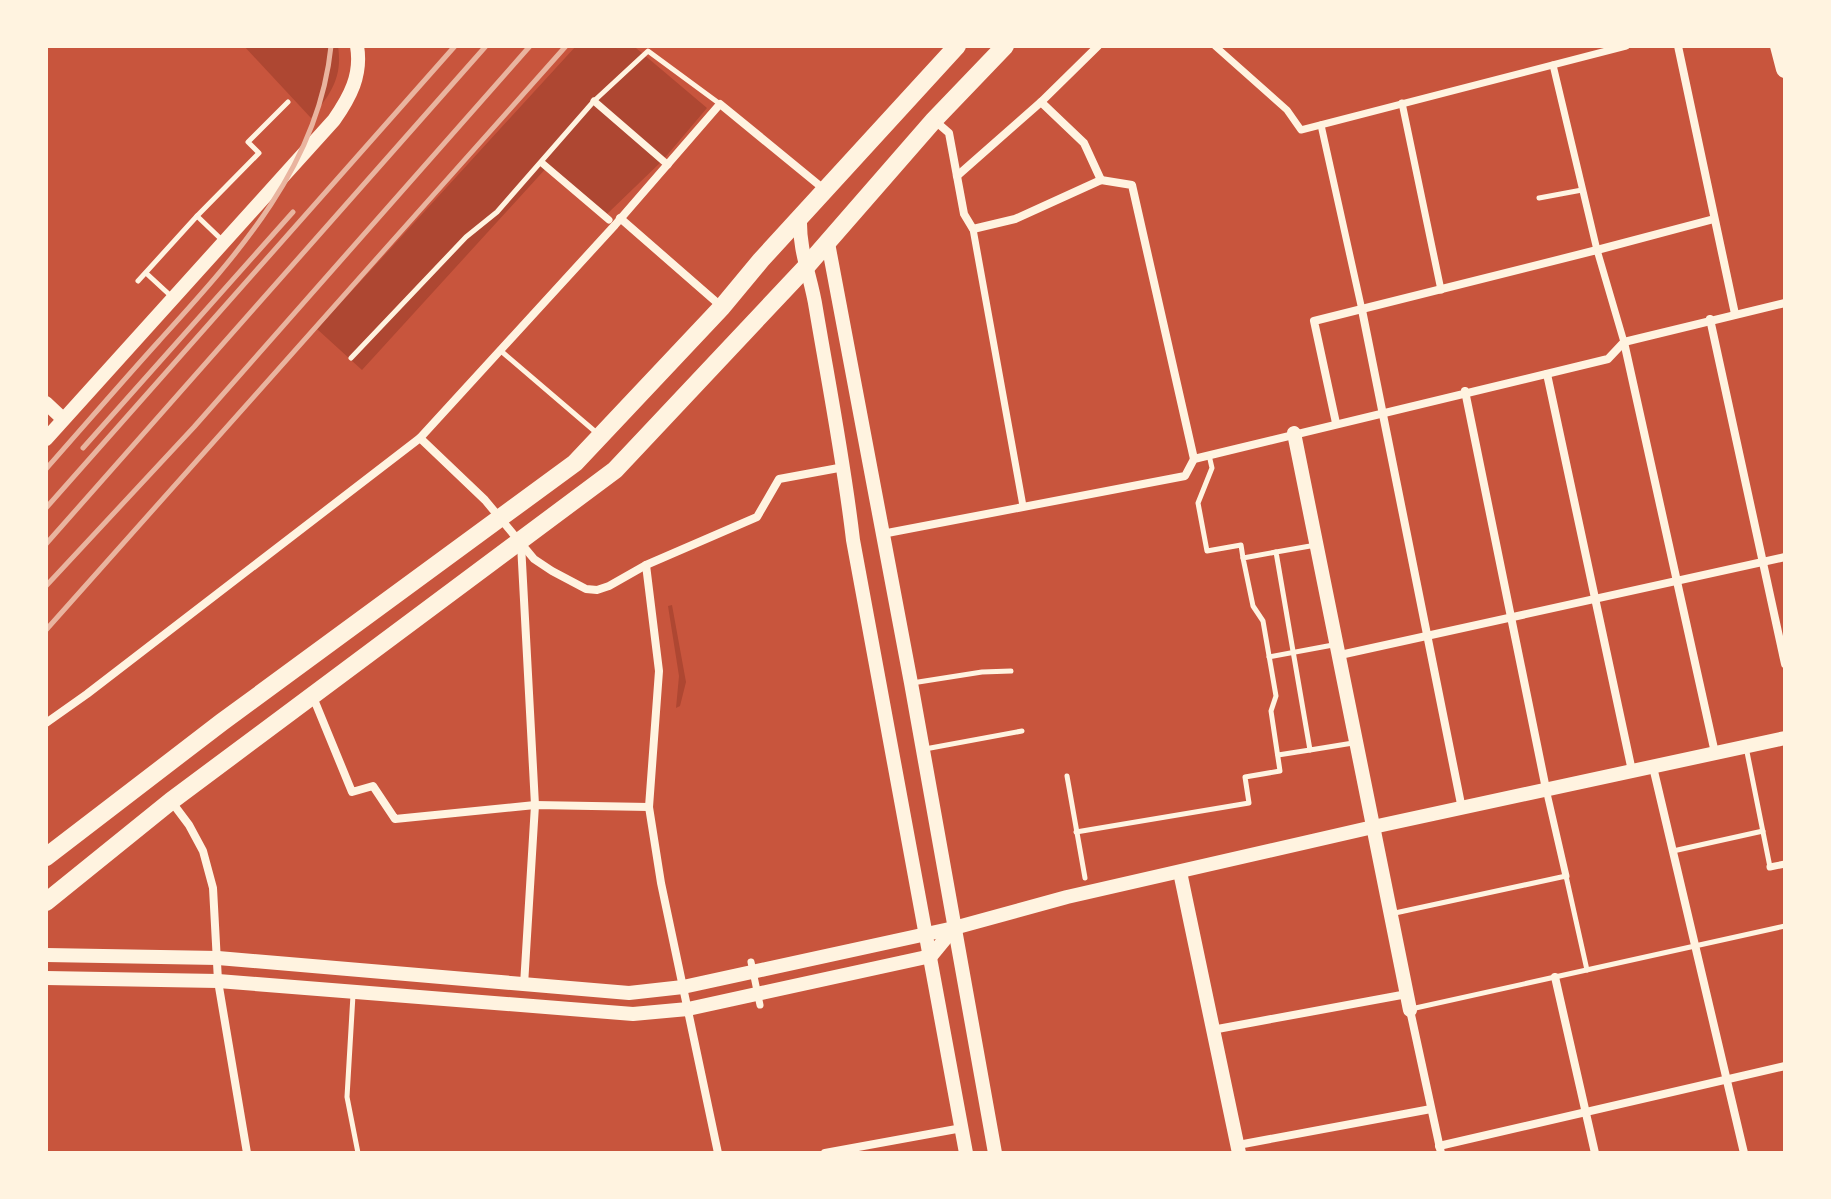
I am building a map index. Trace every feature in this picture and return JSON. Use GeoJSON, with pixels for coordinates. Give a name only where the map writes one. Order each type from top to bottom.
{"type":"FeatureCollection","features":[{"type":"Feature","properties":{"kind":"highway"},"geometry":{"type":"LineString","coordinates":[[46,857],[222,722],[575,463],[722,307],[957,46]]}},
{"type":"Feature","properties":{"kind":"highway"},"geometry":{"type":"LineString","coordinates":[[46,902],[171,801],[615,470],[828,243],[934,120],[1005,46]]}},
{"type":"Feature","properties":{"kind":"highway"},"geometry":{"type":"LineString","coordinates":[[1779,46],[1785,69]]}},
{"type":"Feature","properties":{"kind":"highway"},"geometry":{"type":"LineString","coordinates":[[394,595],[414,621]]}},
{"type":"Feature","properties":{"kind":"street"},"geometry":{"type":"LineString","coordinates":[[46,439],[334,120],[349,99],[360,63],[357,46]]}},
{"type":"Feature","properties":{"kind":"street"},"geometry":{"type":"LineString","coordinates":[[957,176],[1041,102],[1098,46]]}},
{"type":"Feature","properties":{"kind":"street"},"geometry":{"type":"LineString","coordinates":[[1215,46],[1287,110],[1301,130],[1626,46]]}},
{"type":"Feature","properties":{"kind":"street"},"geometry":{"type":"LineString","coordinates":[[1678,46],[1735,314]]}},
{"type":"Feature","properties":{"kind":"street"},"geometry":{"type":"LineString","coordinates":[[1553,65],[1597,250],[1624,342],[1715,753]]}},
{"type":"Feature","properties":{"kind":"street"},"geometry":{"type":"LineString","coordinates":[[594,101],[668,165]]}},
{"type":"Feature","properties":{"kind":"street"},"geometry":{"type":"LineString","coordinates":[[1041,102],[1084,143],[1101,180]]}},
{"type":"Feature","properties":{"kind":"street"},"geometry":{"type":"LineString","coordinates":[[1402,103],[1441,290]]}},
{"type":"Feature","properties":{"kind":"street"},"geometry":{"type":"LineString","coordinates":[[46,723],[420,438],[720,104],[825,190]]}},
{"type":"Feature","properties":{"kind":"street"},"geometry":{"type":"LineString","coordinates":[[934,120],[949,133],[964,214],[973,229],[1023,506]]}},
{"type":"Feature","properties":{"kind":"street"},"geometry":{"type":"LineString","coordinates":[[1321,125],[1362,310],[1462,809]]}},
{"type":"Feature","properties":{"kind":"street"},"geometry":{"type":"LineString","coordinates":[[542,163],[609,220]]}},
{"type":"Feature","properties":{"kind":"street"},"geometry":{"type":"LineString","coordinates":[[882,534],[1185,476],[1194,459],[1132,185],[1101,180],[1015,219],[973,229]]}},
{"type":"Feature","properties":{"kind":"street"},"geometry":{"type":"LineString","coordinates":[[620,218],[722,307]]}},
{"type":"Feature","properties":{"kind":"street"},"geometry":{"type":"LineString","coordinates":[[800,218],[805,268],[815,304],[844,467],[853,540],[966,1153]]}},
{"type":"Feature","properties":{"kind":"street"},"geometry":{"type":"LineString","coordinates":[[1336,423],[1314,321],[1714,219]]}},
{"type":"Feature","properties":{"kind":"street"},"geometry":{"type":"LineString","coordinates":[[828,243],[995,1153]]}},
{"type":"Feature","properties":{"kind":"street"},"geometry":{"type":"LineString","coordinates":[[1194,459],[1382,411],[1608,359],[1624,342],[1785,303]]}},
{"type":"Feature","properties":{"kind":"street"},"geometry":{"type":"LineString","coordinates":[[1710,319],[1785,664]]}},
{"type":"Feature","properties":{"kind":"street"},"geometry":{"type":"LineString","coordinates":[[1547,374],[1632,771]]}},
{"type":"Feature","properties":{"kind":"street"},"geometry":{"type":"LineString","coordinates":[[1465,391],[1566,876]]}},
{"type":"Feature","properties":{"kind":"street"},"geometry":{"type":"LineString","coordinates":[[46,403],[63,419]]}},
{"type":"Feature","properties":{"kind":"street"},"geometry":{"type":"LineString","coordinates":[[1294,433],[1440,1149],[1785,1066]]}},
{"type":"Feature","properties":{"kind":"street"},"geometry":{"type":"LineString","coordinates":[[420,438],[476,491],[541,564],[586,589],[597,590],[646,565],[757,517],[779,479],[844,467]]}},
{"type":"Feature","properties":{"kind":"street"},"geometry":{"type":"LineString","coordinates":[[521,543],[535,805],[524,985]]}},
{"type":"Feature","properties":{"kind":"street"},"geometry":{"type":"LineString","coordinates":[[1338,649],[1427,636],[1785,557]]}},
{"type":"Feature","properties":{"kind":"street"},"geometry":{"type":"LineString","coordinates":[[646,565],[659,671],[649,807],[661,883],[718,1153]]}},
{"type":"Feature","properties":{"kind":"street"},"geometry":{"type":"LineString","coordinates":[[313,696],[352,792],[373,786],[395,819],[535,805],[649,807]]}},
{"type":"Feature","properties":{"kind":"street"},"geometry":{"type":"LineString","coordinates":[[46,955],[218,958],[629,993],[683,987],[954,928],[1067,897],[1373,827],[1785,738]]}},
{"type":"Feature","properties":{"kind":"street"},"geometry":{"type":"LineString","coordinates":[[1653,767],[1744,1153]]}},
{"type":"Feature","properties":{"kind":"street"},"geometry":{"type":"LineString","coordinates":[[171,801],[189,825],[209,868],[216,910],[218,981],[247,1153]]}},
{"type":"Feature","properties":{"kind":"street"},"geometry":{"type":"LineString","coordinates":[[1770,867],[1785,864]]}},
{"type":"Feature","properties":{"kind":"street"},"geometry":{"type":"LineString","coordinates":[[1180,872],[1238,1149],[1431,1109]]}},
{"type":"Feature","properties":{"kind":"street"},"geometry":{"type":"LineString","coordinates":[[46,978],[218,981],[633,1014],[688,1009],[931,956],[954,928]]}},
{"type":"Feature","properties":{"kind":"street"},"geometry":{"type":"LineString","coordinates":[[751,962],[760,1005]]}},
{"type":"Feature","properties":{"kind":"street"},"geometry":{"type":"LineString","coordinates":[[1555,977],[1595,1153]]}},
{"type":"Feature","properties":{"kind":"street"},"geometry":{"type":"LineString","coordinates":[[1212,1030],[1407,994]]}},
{"type":"Feature","properties":{"kind":"street"},"geometry":{"type":"LineString","coordinates":[[825,1153],[860,1150],[962,1127]]}},
{"type":"Feature","properties":{"kind":"lane"},"geometry":{"type":"LineString","coordinates":[[351,358],[466,237],[497,212],[594,101],[648,51],[720,104]]}},
{"type":"Feature","properties":{"kind":"lane"},"geometry":{"type":"LineString","coordinates":[[138,281],[259,153],[248,142],[288,102]]}},
{"type":"Feature","properties":{"kind":"lane"},"geometry":{"type":"LineString","coordinates":[[1539,198],[1583,190]]}},
{"type":"Feature","properties":{"kind":"lane"},"geometry":{"type":"LineString","coordinates":[[197,216],[224,241]]}},
{"type":"Feature","properties":{"kind":"lane"},"geometry":{"type":"LineString","coordinates":[[146,273],[173,298]]}},
{"type":"Feature","properties":{"kind":"lane"},"geometry":{"type":"LineString","coordinates":[[501,351],[601,437]]}},
{"type":"Feature","properties":{"kind":"lane"},"geometry":{"type":"LineString","coordinates":[[1076,832],[1249,803],[1245,777],[1280,771],[1271,711],[1276,696],[1263,621],[1253,606],[1241,545],[1207,551],[1198,503],[1212,468],[1209,455]]}},
{"type":"Feature","properties":{"kind":"lane"},"geometry":{"type":"LineString","coordinates":[[1243,558],[1317,544]]}},
{"type":"Feature","properties":{"kind":"lane"},"geometry":{"type":"LineString","coordinates":[[1276,552],[1310,750]]}},
{"type":"Feature","properties":{"kind":"lane"},"geometry":{"type":"LineString","coordinates":[[1269,657],[1338,649]]}},
{"type":"Feature","properties":{"kind":"lane"},"geometry":{"type":"LineString","coordinates":[[911,683],[982,672],[1011,671]]}},
{"type":"Feature","properties":{"kind":"lane"},"geometry":{"type":"LineString","coordinates":[[923,749],[1022,731]]}},
{"type":"Feature","properties":{"kind":"lane"},"geometry":{"type":"LineString","coordinates":[[1278,755],[1357,743]]}},
{"type":"Feature","properties":{"kind":"lane"},"geometry":{"type":"LineString","coordinates":[[1746,746],[1770,867]]}},
{"type":"Feature","properties":{"kind":"lane"},"geometry":{"type":"LineString","coordinates":[[1067,776],[1085,878]]}},
{"type":"Feature","properties":{"kind":"lane"},"geometry":{"type":"LineString","coordinates":[[1673,851],[1763,831]]}},
{"type":"Feature","properties":{"kind":"lane"},"geometry":{"type":"LineString","coordinates":[[1391,914],[1566,876],[1587,970]]}},
{"type":"Feature","properties":{"kind":"lane"},"geometry":{"type":"LineString","coordinates":[[1410,1010],[1785,926]]}},
{"type":"Feature","properties":{"kind":"lane"},"geometry":{"type":"LineString","coordinates":[[353,992],[347,1097],[358,1153]]}},
{"type":"Feature","properties":{"kind":"shaded area"},"geometry":{"type":"Polygon","coordinates":[[[244,46],[338,46],[339,68],[334,85],[311,118],[244,46]]]}},
{"type":"Feature","properties":{"kind":"shaded area"},"geometry":{"type":"Polygon","coordinates":[[[576,46],[637,46],[707,108],[663,160],[607,214],[549,165],[362,370],[317,329],[576,46]]]}},
{"type":"Feature","properties":{"kind":"shaded area"},"geometry":{"type":"Polygon","coordinates":[[[672,605],[686,682],[680,706],[676,708],[679,676],[668,606],[672,605]]]}},
{"type":"Feature","properties":{"kind":"railway"},"geometry":{"type":"LineString","coordinates":[[46,469],[217,276],[270,206],[310,131],[323,90],[331,46]]}},
{"type":"Feature","properties":{"kind":"railway"},"geometry":{"type":"LineString","coordinates":[[46,508],[455,46]]}},
{"type":"Feature","properties":{"kind":"railway"},"geometry":{"type":"LineString","coordinates":[[46,544],[486,46]]}},
{"type":"Feature","properties":{"kind":"railway"},"geometry":{"type":"LineString","coordinates":[[46,586],[194,427],[530,46]]}},
{"type":"Feature","properties":{"kind":"railway"},"geometry":{"type":"LineString","coordinates":[[46,630],[566,46]]}},
{"type":"Feature","properties":{"kind":"railway"},"geometry":{"type":"LineString","coordinates":[[83,448],[293,212]]}}]}
